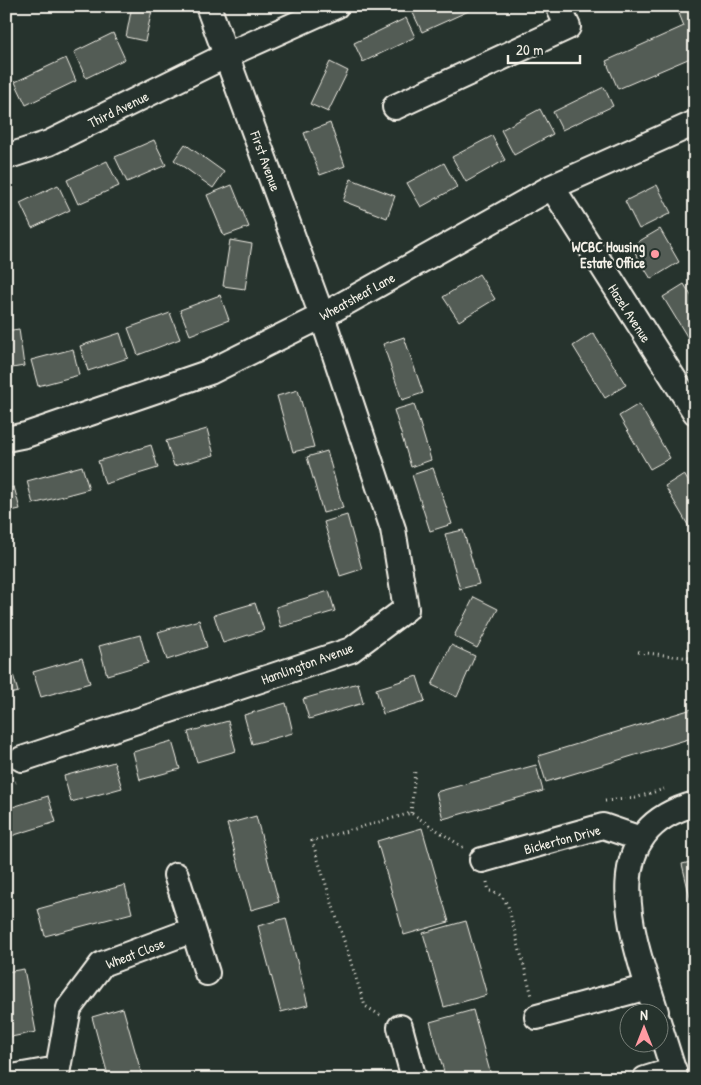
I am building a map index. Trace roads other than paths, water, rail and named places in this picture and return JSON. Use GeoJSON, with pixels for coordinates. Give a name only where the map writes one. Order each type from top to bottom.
{"type":"FeatureCollection","features":[{"type":"Feature","properties":{"kind":"street","name":"First Avenue"},"geometry":{"type":"LineString","coordinates":[[208,6],[322,316]]}},
{"type":"Feature","properties":{"kind":"street","name":"Third Avenue"},"geometry":{"type":"LineString","coordinates":[[6,156],[50,143],[227,55],[336,6]]}},
{"type":"Feature","properties":{"kind":"street"},"geometry":{"type":"LineString","coordinates":[[395,107],[568,27],[558,6]]}},
{"type":"Feature","properties":{"kind":"street","name":"Wheatsheaf Lane"},"geometry":{"type":"LineString","coordinates":[[6,439],[26,435],[210,372],[322,316],[552,188],[695,123]]}},
{"type":"Feature","properties":{"kind":"street","name":"Hazel Avenue"},"geometry":{"type":"LineString","coordinates":[[552,188],[695,412]]}},
{"type":"Feature","properties":{"kind":"street","name":"Hamlington Avenue"},"geometry":{"type":"LineString","coordinates":[[22,759],[351,650],[406,610],[393,529],[322,316]]}},
{"type":"Feature","properties":{"kind":"street"},"geometry":{"type":"LineString","coordinates":[[653,1002],[628,910],[627,884],[632,859],[641,839],[656,822],[678,809],[695,804]]}},
{"type":"Feature","properties":{"kind":"street","name":"Bickerton Drive"},"geometry":{"type":"LineString","coordinates":[[482,860],[603,826],[641,839]]}},
{"type":"Feature","properties":{"kind":"street"},"geometry":{"type":"LineString","coordinates":[[176,876],[207,973]]}},
{"type":"Feature","properties":{"kind":"street","name":"Wheat Close"},"geometry":{"type":"LineString","coordinates":[[6,1078],[57,1074],[68,1008],[102,964],[193,930]]}},
{"type":"Feature","properties":{"kind":"street"},"geometry":{"type":"LineString","coordinates":[[537,1017],[648,987]]}},
{"type":"Feature","properties":{"kind":"street"},"geometry":{"type":"LineString","coordinates":[[400,1027],[414,1079]]}},
{"type":"Feature","properties":{"kind":"street"},"geometry":{"type":"LineString","coordinates":[[645,1079],[675,1074],[668,1052]]}},
{"type":"Feature","properties":{"kind":"place","name":"WCBC Housing Estate Office"},"geometry":{"type":"Point","coordinates":[655,254]}}]}
